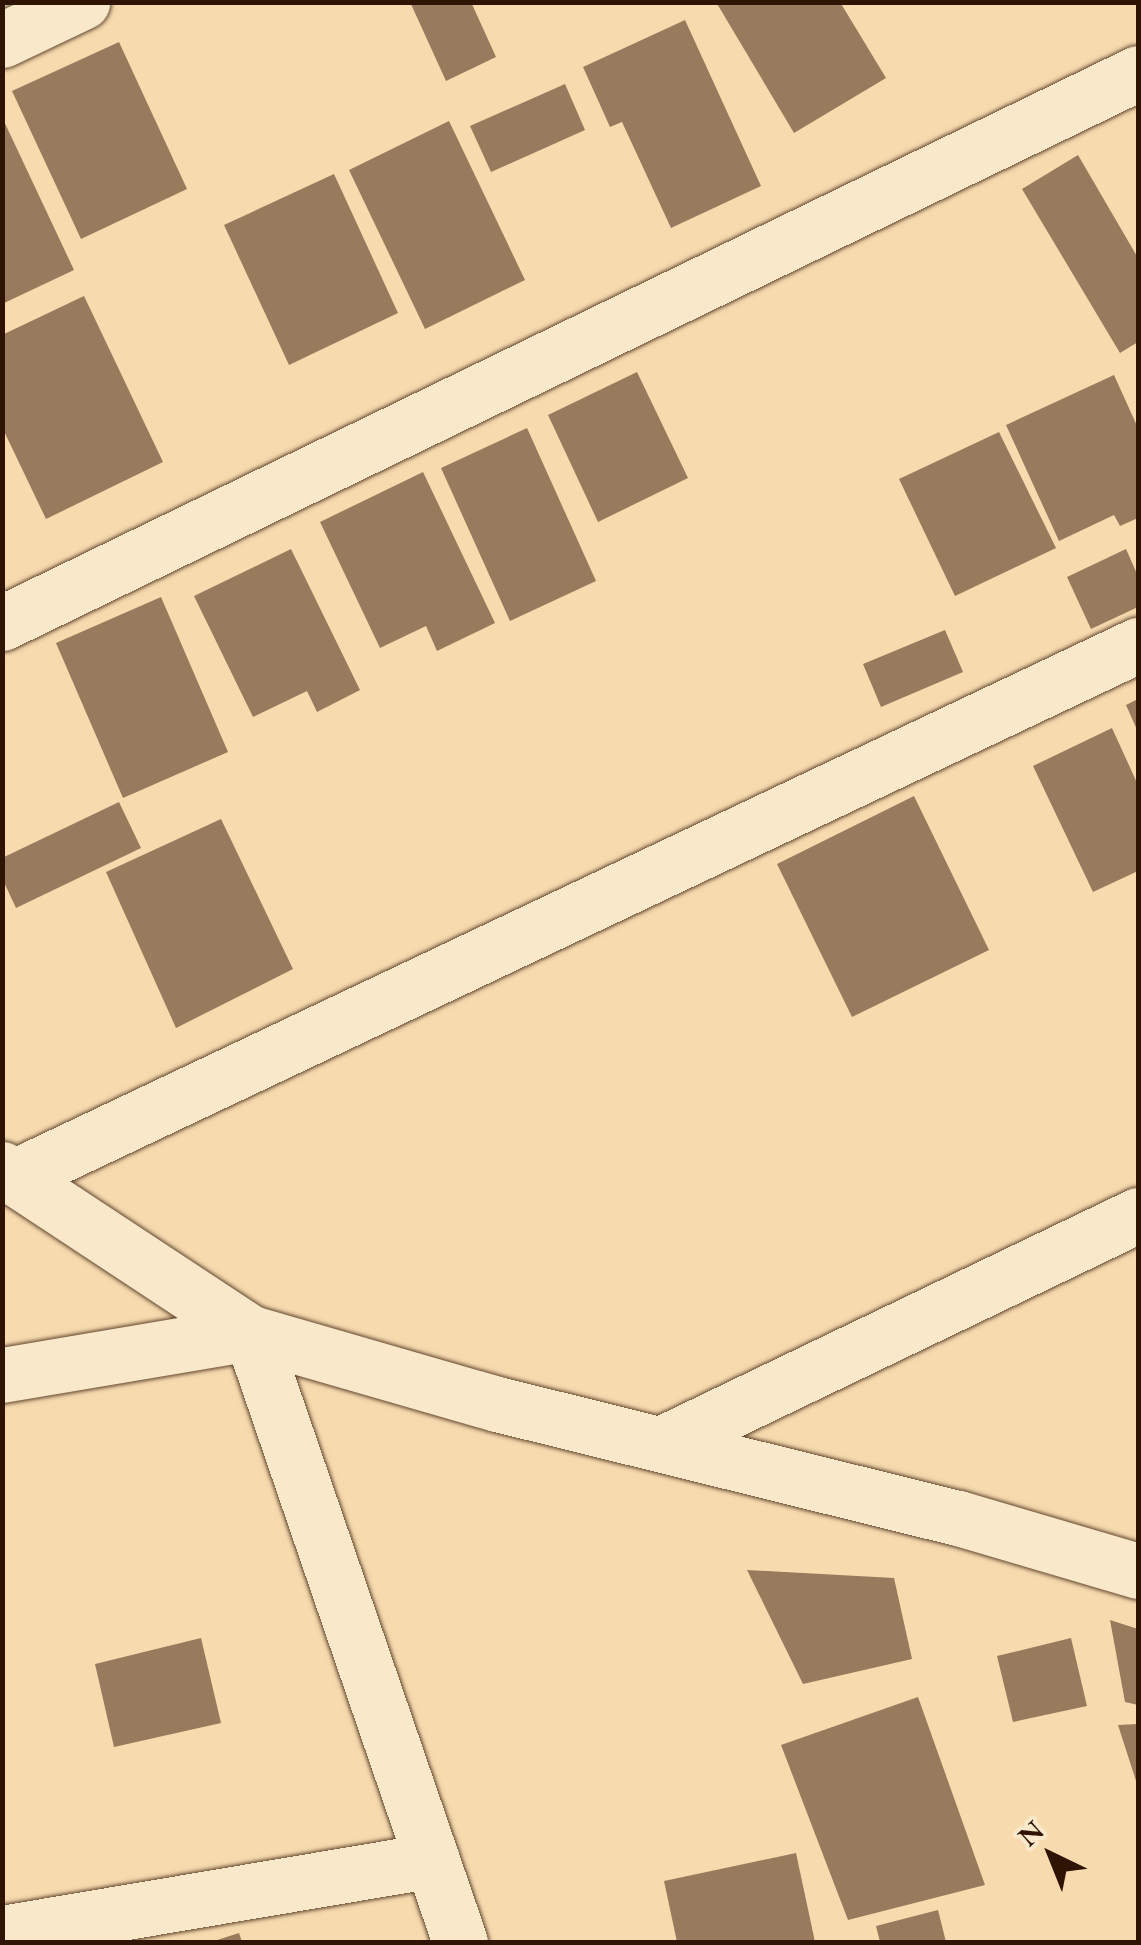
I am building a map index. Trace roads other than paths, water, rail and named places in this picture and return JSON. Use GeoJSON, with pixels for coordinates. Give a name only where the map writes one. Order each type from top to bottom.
{"type":"FeatureCollection","features":[{"type":"Feature","properties":{"kind":"street"},"geometry":{"type":"LineString","coordinates":[[2,40],[82,2]]}},
{"type":"Feature","properties":{"kind":"street"},"geometry":{"type":"LineString","coordinates":[[2,623],[1138,73]]}},
{"type":"Feature","properties":{"kind":"street"},"geometry":{"type":"LineString","coordinates":[[8,1173],[1138,644]]}},
{"type":"Feature","properties":{"kind":"street"},"geometry":{"type":"LineString","coordinates":[[8,1173],[252,1333],[497,1404],[958,1518],[1138,1571]]}},
{"type":"Feature","properties":{"kind":"street"},"geometry":{"type":"LineString","coordinates":[[663,1444],[1138,1215]]}},
{"type":"Feature","properties":{"kind":"street"},"geometry":{"type":"LineString","coordinates":[[2,1376],[252,1333]]}},
{"type":"Feature","properties":{"kind":"street"},"geometry":{"type":"LineString","coordinates":[[252,1333],[460,1942]]}},
{"type":"Feature","properties":{"kind":"street"},"geometry":{"type":"LineString","coordinates":[[2,1933],[432,1860]]}}]}
